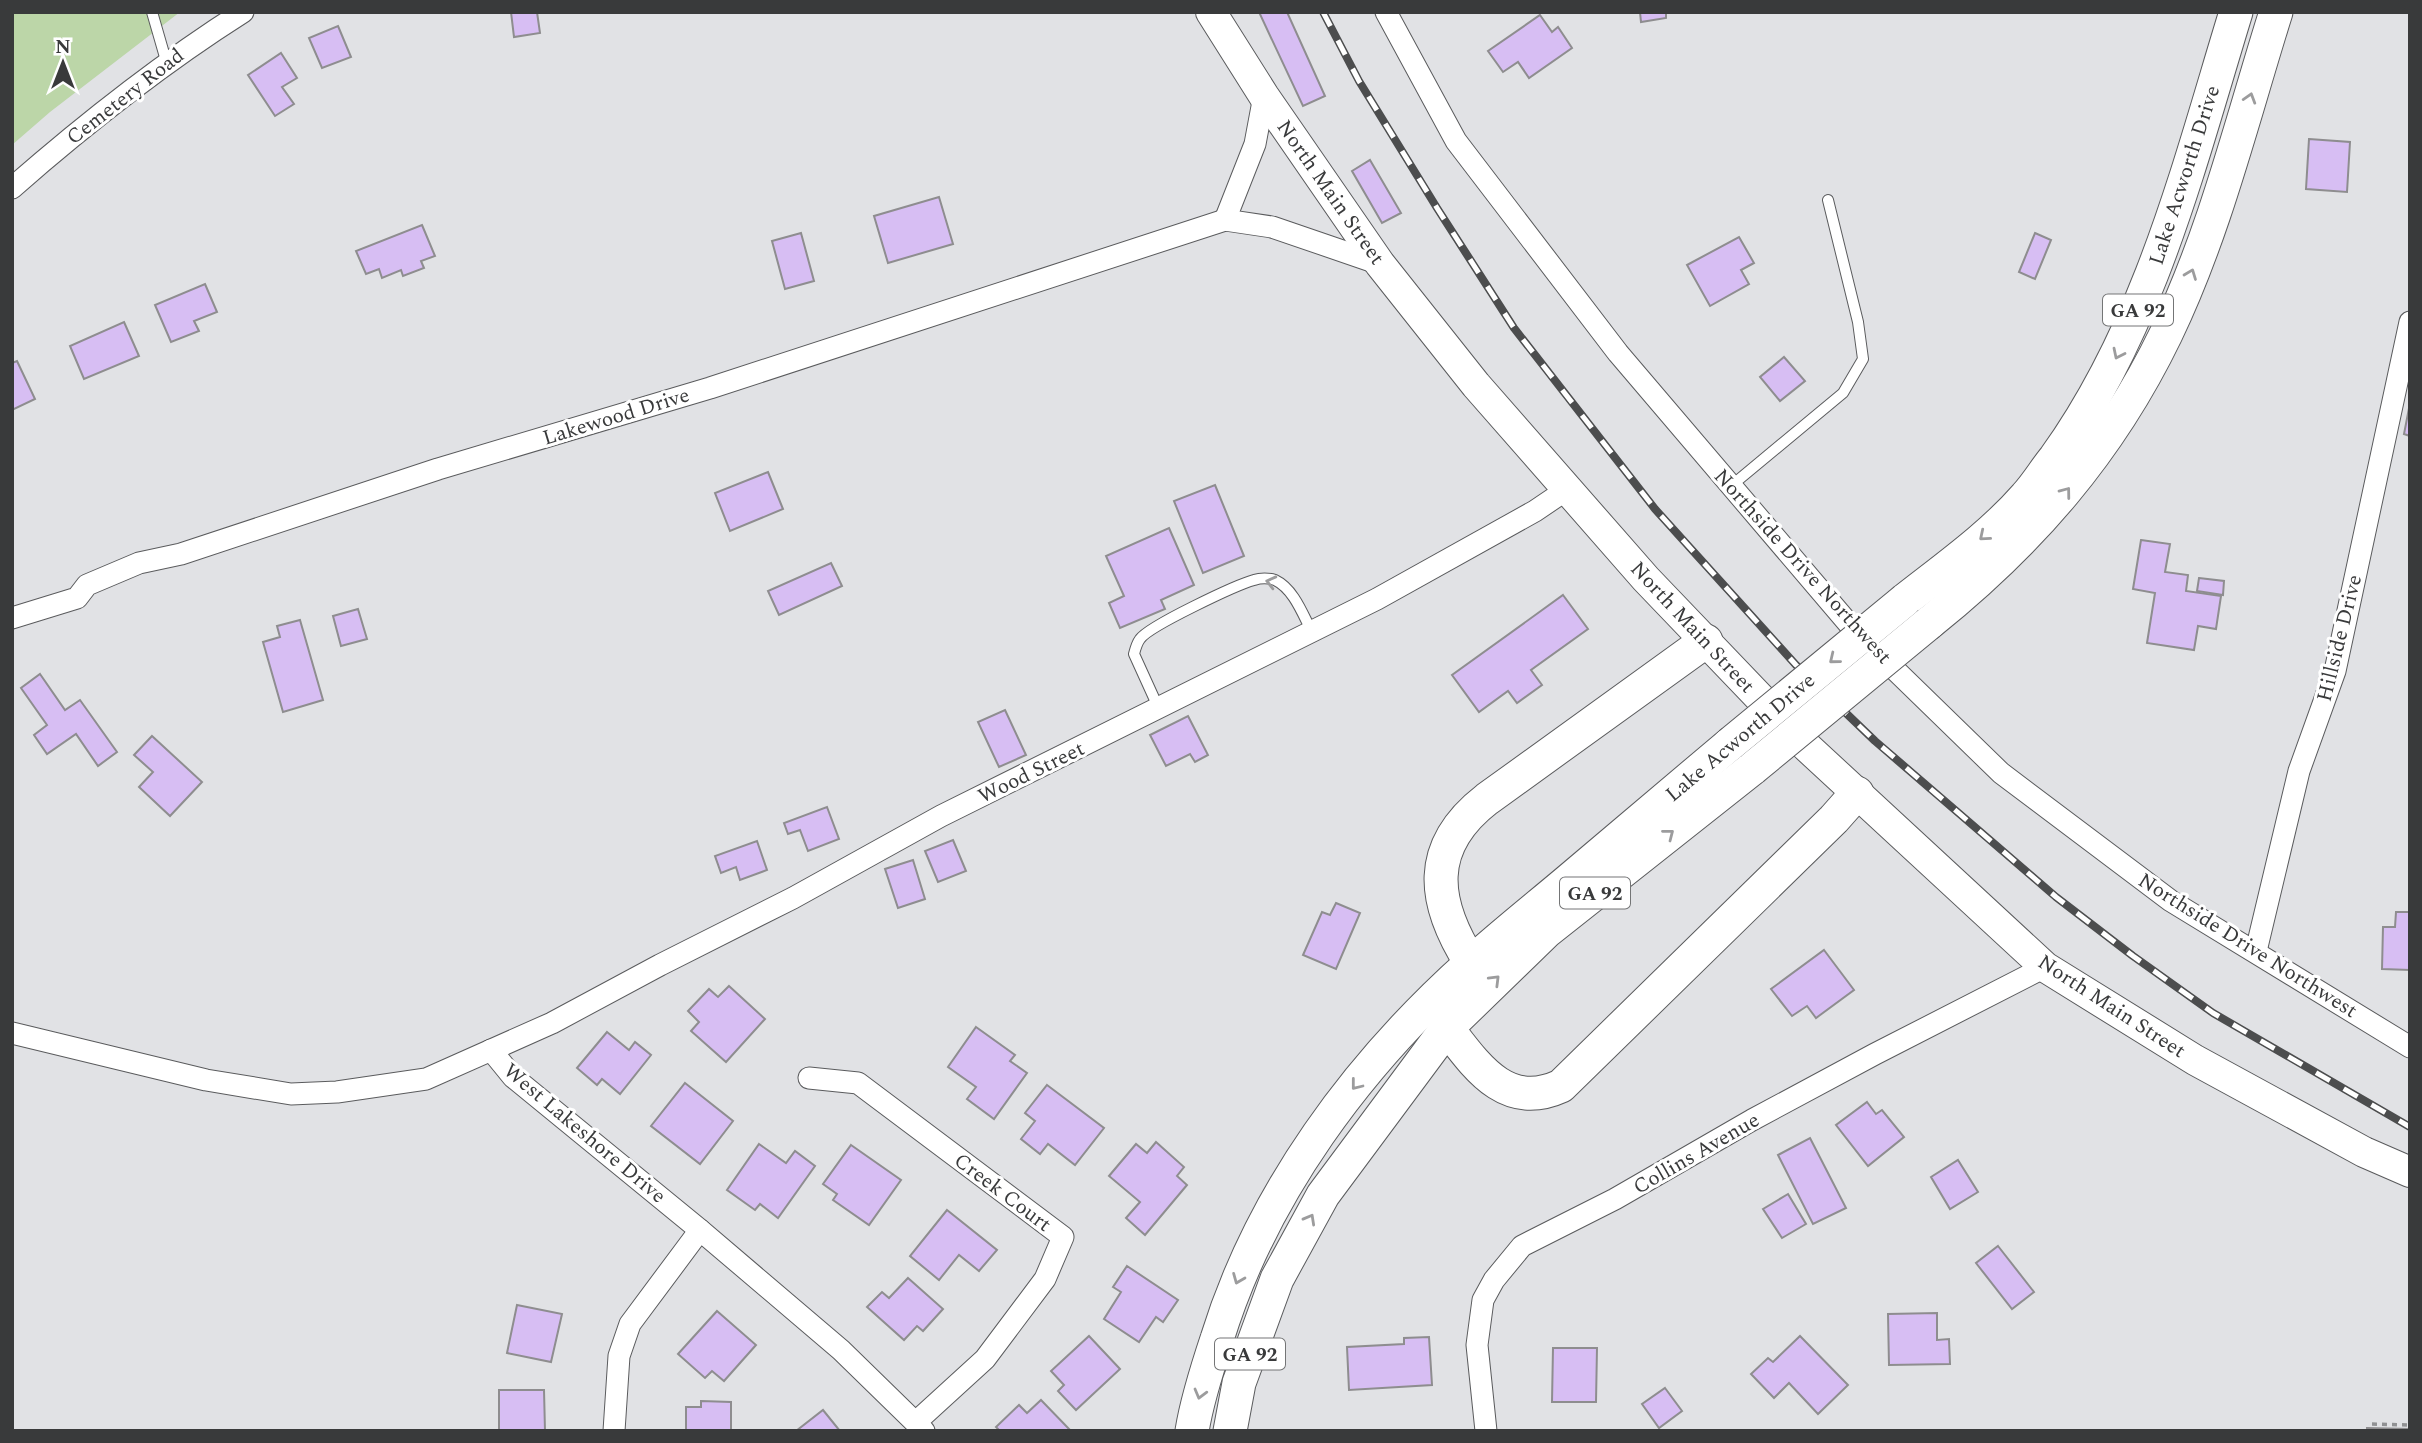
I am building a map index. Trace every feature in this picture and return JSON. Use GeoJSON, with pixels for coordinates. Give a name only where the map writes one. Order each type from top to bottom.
{"type":"FeatureCollection","features":[{"type":"Feature","properties":{"kind":"main road","name":"North Main Street"},"geometry":{"type":"LineString","coordinates":[[1211,12],[1264,96],[1380,264],[1476,385],[1646,579],[1807,747],[2045,967],[2195,1060],[2364,1152],[2410,1172]]}},
{"type":"Feature","properties":{"kind":"main road","name":"Lake Acworth Drive"},"geometry":{"type":"LineString","coordinates":[[1192,1431],[1225,1311],[1246,1260],[1309,1149],[1361,1078],[1422,1010],[1471,963],[1730,744],[1999,524],[2027,495],[2069,438],[2121,349],[2157,259],[2236,12]]}},
{"type":"Feature","properties":{"kind":"main road","name":"Lake Acworth Drive"},"geometry":{"type":"LineString","coordinates":[[1230,1431],[1240,1383],[1277,1279],[1323,1195],[1447,1028],[1547,931],[1753,768],[1976,585],[2059,501],[2096,451],[2129,402],[2166,335],[2190,278],[2215,212],[2276,16]]}},
{"type":"Feature","properties":{"kind":"main road"},"geometry":{"type":"LineString","coordinates":[[1471,963],[1444,909],[1440,888],[1444,856],[1464,818],[1706,640]]}},
{"type":"Feature","properties":{"kind":"main road"},"geometry":{"type":"LineString","coordinates":[[1447,1028],[1474,1065],[1509,1090],[1536,1093],[1561,1086],[1834,819],[1857,793]]}},
{"type":"Feature","properties":{"kind":"street","name":"Cemetery Road"},"geometry":{"type":"LineString","coordinates":[[12,188],[75,134],[196,42],[243,12]]}},
{"type":"Feature","properties":{"kind":"street","name":"Northside Drive Northwest"},"geometry":{"type":"LineString","coordinates":[[1386,12],[1455,141],[1618,353],[1854,630],[2001,773],[2171,901],[2410,1047]]}},
{"type":"Feature","properties":{"kind":"street"},"geometry":{"type":"LineString","coordinates":[[1225,219],[1255,144],[1264,96]]}},
{"type":"Feature","properties":{"kind":"street","name":"Lakewood Drive"},"geometry":{"type":"LineString","coordinates":[[12,618],[76,598],[87,584],[139,563],[181,554],[438,469],[710,388],[1225,219],[1272,228],[1380,264]]}},
{"type":"Feature","properties":{"kind":"street","name":"Hillside Drive"},"geometry":{"type":"LineString","coordinates":[[2256,951],[2299,771],[2335,671],[2410,321]]}},
{"type":"Feature","properties":{"kind":"street","name":"Wood Street"},"geometry":{"type":"LineString","coordinates":[[491,1050],[552,1023],[793,898],[941,816],[1377,599],[1535,511],[1569,488]]}},
{"type":"Feature","properties":{"kind":"street","name":"Collins Avenue"},"geometry":{"type":"LineString","coordinates":[[1486,1431],[1477,1345],[1483,1300],[1494,1280],[1522,1246],[1615,1199],[1752,1120],[1875,1054],[2045,967]]}},
{"type":"Feature","properties":{"kind":"street","name":"West Lakeshore Drive"},"geometry":{"type":"LineString","coordinates":[[12,1032],[206,1080],[291,1094],[337,1092],[426,1079],[491,1050],[513,1077],[841,1350],[920,1427]]}},
{"type":"Feature","properties":{"kind":"street","name":"Creek Court"},"geometry":{"type":"LineString","coordinates":[[809,1078],[858,1083],[1063,1237],[1045,1279],[985,1359],[920,1427]]}},
{"type":"Feature","properties":{"kind":"street"},"geometry":{"type":"LineString","coordinates":[[614,1431],[619,1356],[630,1324],[700,1230]]}},
{"type":"Feature","properties":{"kind":"lane"},"geometry":{"type":"LineString","coordinates":[[152,12],[167,64]]}},
{"type":"Feature","properties":{"kind":"lane"},"geometry":{"type":"LineString","coordinates":[[1731,486],[1843,393],[1863,359],[1858,322],[1828,200]]}},
{"type":"Feature","properties":{"kind":"lane"},"geometry":{"type":"LineString","coordinates":[[1159,709],[1134,654],[1140,639],[1156,627],[1257,579],[1272,579],[1283,585],[1298,605],[1312,632]]}},
{"type":"Feature","properties":{"kind":"path"},"geometry":{"type":"LineString","coordinates":[[2372,1424],[2410,1425]]}},
{"type":"Feature","properties":{"kind":"green space"},"geometry":{"type":"Polygon","coordinates":[[[12,12],[180,12],[50,112],[12,145],[12,12]]]}},
{"type":"Feature","properties":{"kind":"building"},"geometry":{"type":"Polygon","coordinates":[[[511,12],[537,12],[540,33],[514,37],[511,12]]]}},
{"type":"Feature","properties":{"kind":"building"},"geometry":{"type":"Polygon","coordinates":[[[1259,12],[1287,12],[1325,96],[1303,106],[1259,12]]]}},
{"type":"Feature","properties":{"kind":"building"},"geometry":{"type":"Polygon","coordinates":[[[1640,12],[1666,12],[1666,18],[1641,22],[1640,12]]]}},
{"type":"Feature","properties":{"kind":"building"},"geometry":{"type":"Polygon","coordinates":[[[1540,15],[1552,32],[1558,27],[1572,48],[1529,78],[1518,62],[1503,72],[1488,51],[1540,15]]]}},
{"type":"Feature","properties":{"kind":"building"},"geometry":{"type":"Polygon","coordinates":[[[338,26],[351,57],[322,68],[309,38],[338,26]]]}},
{"type":"Feature","properties":{"kind":"building"},"geometry":{"type":"Polygon","coordinates":[[[281,53],[297,78],[282,87],[294,104],[275,116],[248,75],[281,53]]]}},
{"type":"Feature","properties":{"kind":"building"},"geometry":{"type":"Polygon","coordinates":[[[2309,139],[2350,142],[2347,192],[2306,189],[2309,139]]]}},
{"type":"Feature","properties":{"kind":"building"},"geometry":{"type":"Polygon","coordinates":[[[1370,160],[1401,213],[1382,223],[1352,171],[1370,160]]]}},
{"type":"Feature","properties":{"kind":"building"},"geometry":{"type":"Polygon","coordinates":[[[939,197],[953,244],[888,263],[874,216],[939,197]]]}},
{"type":"Feature","properties":{"kind":"building"},"geometry":{"type":"Polygon","coordinates":[[[422,225],[435,256],[421,261],[424,268],[403,276],[401,270],[382,278],[379,269],[366,274],[356,251],[422,225]]]}},
{"type":"Feature","properties":{"kind":"building"},"geometry":{"type":"Polygon","coordinates":[[[801,233],[814,281],[785,289],[772,241],[801,233]]]}},
{"type":"Feature","properties":{"kind":"building"},"geometry":{"type":"Polygon","coordinates":[[[2035,233],[2051,240],[2035,279],[2019,272],[2035,233]]]}},
{"type":"Feature","properties":{"kind":"building"},"geometry":{"type":"Polygon","coordinates":[[[1739,237],[1754,263],[1741,270],[1749,284],[1710,306],[1687,265],[1739,237]]]}},
{"type":"Feature","properties":{"kind":"building"},"geometry":{"type":"Polygon","coordinates":[[[205,284],[217,312],[194,321],[199,331],[171,342],[155,305],[205,284]]]}},
{"type":"Feature","properties":{"kind":"building"},"geometry":{"type":"Polygon","coordinates":[[[124,322],[139,356],[84,379],[70,346],[124,322]]]}},
{"type":"Feature","properties":{"kind":"building"},"geometry":{"type":"Polygon","coordinates":[[[1784,357],[1805,381],[1780,401],[1760,377],[1784,357]]]}},
{"type":"Feature","properties":{"kind":"building"},"geometry":{"type":"Polygon","coordinates":[[[17,361],[35,399],[12,410],[12,363],[17,361]]]}},
{"type":"Feature","properties":{"kind":"building"},"geometry":{"type":"Polygon","coordinates":[[[2410,403],[2410,436],[2404,434],[2410,403]]]}},
{"type":"Feature","properties":{"kind":"building"},"geometry":{"type":"Polygon","coordinates":[[[768,472],[783,509],[730,531],[715,493],[768,472]]]}},
{"type":"Feature","properties":{"kind":"building"},"geometry":{"type":"Polygon","coordinates":[[[1215,485],[1244,556],[1203,573],[1174,501],[1215,485]]]}},
{"type":"Feature","properties":{"kind":"building"},"geometry":{"type":"Polygon","coordinates":[[[1169,528],[1194,585],[1161,600],[1165,609],[1120,628],[1109,603],[1124,596],[1106,556],[1169,528]]]}},
{"type":"Feature","properties":{"kind":"building"},"geometry":{"type":"Polygon","coordinates":[[[2141,540],[2170,544],[2165,572],[2188,575],[2186,591],[2221,596],[2216,629],[2198,626],[2194,650],[2147,643],[2155,593],[2133,589],[2141,540]]]}},
{"type":"Feature","properties":{"kind":"building"},"geometry":{"type":"Polygon","coordinates":[[[831,563],[842,586],[779,615],[768,591],[831,563]]]}},
{"type":"Feature","properties":{"kind":"building"},"geometry":{"type":"Polygon","coordinates":[[[2199,578],[2224,581],[2223,595],[2197,591],[2199,578]]]}},
{"type":"Feature","properties":{"kind":"building"},"geometry":{"type":"Polygon","coordinates":[[[1563,595],[1588,629],[1531,670],[1542,685],[1517,703],[1508,691],[1479,712],[1452,675],[1563,595]]]}},
{"type":"Feature","properties":{"kind":"building"},"geometry":{"type":"Polygon","coordinates":[[[358,609],[367,639],[341,646],[333,616],[358,609]]]}},
{"type":"Feature","properties":{"kind":"building"},"geometry":{"type":"Polygon","coordinates":[[[300,620],[323,700],[283,712],[263,642],[280,637],[277,626],[300,620]]]}},
{"type":"Feature","properties":{"kind":"building"},"geometry":{"type":"Polygon","coordinates":[[[40,674],[65,710],[80,700],[117,752],[98,766],[76,734],[47,754],[34,735],[47,725],[21,688],[40,674]]]}},
{"type":"Feature","properties":{"kind":"building"},"geometry":{"type":"Polygon","coordinates":[[[1005,710],[1026,755],[999,767],[978,722],[1005,710]]]}},
{"type":"Feature","properties":{"kind":"building"},"geometry":{"type":"Polygon","coordinates":[[[1188,716],[1208,755],[1195,762],[1190,754],[1166,766],[1150,735],[1188,716]]]}},
{"type":"Feature","properties":{"kind":"building"},"geometry":{"type":"Polygon","coordinates":[[[152,736],[202,782],[170,816],[139,787],[153,772],[134,755],[152,736]]]}},
{"type":"Feature","properties":{"kind":"building"},"geometry":{"type":"Polygon","coordinates":[[[827,807],[839,839],[808,851],[800,830],[788,834],[784,823],[827,807]]]}},
{"type":"Feature","properties":{"kind":"building"},"geometry":{"type":"Polygon","coordinates":[[[953,840],[966,871],[938,882],[925,851],[953,840]]]}},
{"type":"Feature","properties":{"kind":"building"},"geometry":{"type":"Polygon","coordinates":[[[757,841],[767,870],[740,880],[736,867],[721,873],[715,856],[757,841]]]}},
{"type":"Feature","properties":{"kind":"building"},"geometry":{"type":"Polygon","coordinates":[[[913,860],[925,899],[898,908],[885,869],[913,860]]]}},
{"type":"Feature","properties":{"kind":"building"},"geometry":{"type":"Polygon","coordinates":[[[1336,903],[1360,913],[1336,969],[1303,955],[1322,912],[1330,915],[1336,903]]]}},
{"type":"Feature","properties":{"kind":"building"},"geometry":{"type":"Polygon","coordinates":[[[2396,912],[2410,912],[2410,970],[2382,969],[2383,927],[2395,927],[2396,912]]]}},
{"type":"Feature","properties":{"kind":"building"},"geometry":{"type":"Polygon","coordinates":[[[1824,950],[1854,990],[1816,1018],[1807,1006],[1792,1016],[1771,989],[1824,950]]]}},
{"type":"Feature","properties":{"kind":"building"},"geometry":{"type":"Polygon","coordinates":[[[729,986],[765,1019],[726,1062],[691,1031],[699,1022],[688,1011],[709,989],[718,997],[729,986]]]}},
{"type":"Feature","properties":{"kind":"building"},"geometry":{"type":"Polygon","coordinates":[[[976,1027],[1015,1055],[1010,1061],[1027,1073],[994,1119],[967,1099],[976,1087],[948,1067],[976,1027]]]}},
{"type":"Feature","properties":{"kind":"building"},"geometry":{"type":"Polygon","coordinates":[[[607,1032],[629,1050],[635,1042],[651,1055],[620,1094],[602,1079],[597,1085],[577,1068],[607,1032]]]}},
{"type":"Feature","properties":{"kind":"building"},"geometry":{"type":"Polygon","coordinates":[[[685,1083],[733,1121],[700,1164],[651,1126],[685,1083]]]}},
{"type":"Feature","properties":{"kind":"building"},"geometry":{"type":"Polygon","coordinates":[[[1047,1085],[1104,1128],[1075,1165],[1048,1144],[1040,1154],[1021,1139],[1035,1121],[1025,1113],[1047,1085]]]}},
{"type":"Feature","properties":{"kind":"building"},"geometry":{"type":"Polygon","coordinates":[[[1867,1102],[1876,1114],[1882,1110],[1904,1137],[1868,1166],[1836,1125],[1867,1102]]]}},
{"type":"Feature","properties":{"kind":"building"},"geometry":{"type":"Polygon","coordinates":[[[1810,1138],[1846,1208],[1813,1224],[1778,1155],[1810,1138]]]}},
{"type":"Feature","properties":{"kind":"building"},"geometry":{"type":"Polygon","coordinates":[[[1156,1142],[1184,1167],[1177,1176],[1187,1185],[1145,1235],[1126,1218],[1140,1202],[1109,1176],[1136,1144],[1147,1153],[1156,1142]]]}},
{"type":"Feature","properties":{"kind":"building"},"geometry":{"type":"Polygon","coordinates":[[[759,1144],[786,1163],[795,1151],[815,1166],[778,1218],[760,1204],[755,1210],[727,1190],[759,1144]]]}},
{"type":"Feature","properties":{"kind":"building"},"geometry":{"type":"Polygon","coordinates":[[[851,1145],[901,1180],[869,1225],[833,1200],[837,1194],[823,1184],[851,1145]]]}},
{"type":"Feature","properties":{"kind":"building"},"geometry":{"type":"Polygon","coordinates":[[[1958,1160],[1978,1192],[1950,1209],[1931,1177],[1958,1160]]]}},
{"type":"Feature","properties":{"kind":"building"},"geometry":{"type":"Polygon","coordinates":[[[1788,1194],[1806,1224],[1782,1238],[1763,1209],[1788,1194]]]}},
{"type":"Feature","properties":{"kind":"building"},"geometry":{"type":"Polygon","coordinates":[[[947,1210],[997,1250],[979,1271],[959,1255],[939,1280],[910,1256],[947,1210]]]}},
{"type":"Feature","properties":{"kind":"building"},"geometry":{"type":"Polygon","coordinates":[[[1998,1246],[2034,1292],[2012,1309],[1976,1263],[1998,1246]]]}},
{"type":"Feature","properties":{"kind":"building"},"geometry":{"type":"Polygon","coordinates":[[[1127,1266],[1178,1300],[1163,1322],[1156,1317],[1139,1342],[1104,1319],[1121,1292],[1113,1287],[1127,1266]]]}},
{"type":"Feature","properties":{"kind":"building"},"geometry":{"type":"Polygon","coordinates":[[[908,1278],[943,1309],[923,1331],[917,1326],[904,1340],[867,1307],[882,1292],[889,1298],[908,1278]]]}},
{"type":"Feature","properties":{"kind":"building"},"geometry":{"type":"Polygon","coordinates":[[[517,1305],[562,1314],[551,1362],[507,1353],[517,1305]]]}},
{"type":"Feature","properties":{"kind":"building"},"geometry":{"type":"Polygon","coordinates":[[[717,1311],[756,1345],[724,1381],[712,1371],[705,1378],[678,1354],[717,1311]]]}},
{"type":"Feature","properties":{"kind":"building"},"geometry":{"type":"Polygon","coordinates":[[[1937,1313],[1937,1340],[1949,1339],[1950,1364],[1889,1365],[1888,1314],[1937,1313]]]}},
{"type":"Feature","properties":{"kind":"building"},"geometry":{"type":"Polygon","coordinates":[[[1089,1336],[1120,1369],[1076,1410],[1058,1391],[1064,1385],[1051,1371],[1089,1336]]]}},
{"type":"Feature","properties":{"kind":"building"},"geometry":{"type":"Polygon","coordinates":[[[1800,1336],[1848,1385],[1818,1414],[1789,1383],[1774,1398],[1751,1374],[1768,1358],[1773,1362],[1800,1336]]]}},
{"type":"Feature","properties":{"kind":"building"},"geometry":{"type":"Polygon","coordinates":[[[1429,1337],[1432,1385],[1349,1390],[1347,1347],[1404,1344],[1404,1338],[1429,1337]]]}},
{"type":"Feature","properties":{"kind":"building"},"geometry":{"type":"Polygon","coordinates":[[[1553,1348],[1597,1348],[1596,1402],[1552,1402],[1553,1348]]]}},
{"type":"Feature","properties":{"kind":"building"},"geometry":{"type":"Polygon","coordinates":[[[1665,1388],[1682,1411],[1659,1428],[1642,1404],[1665,1388]]]}},
{"type":"Feature","properties":{"kind":"building"},"geometry":{"type":"Polygon","coordinates":[[[499,1390],[544,1390],[545,1431],[499,1431],[499,1390]]]}},
{"type":"Feature","properties":{"kind":"building"},"geometry":{"type":"Polygon","coordinates":[[[1041,1400],[1071,1431],[1000,1431],[996,1427],[1019,1405],[1027,1413],[1041,1400]]]}},
{"type":"Feature","properties":{"kind":"building"},"geometry":{"type":"Polygon","coordinates":[[[701,1401],[731,1402],[731,1431],[686,1431],[686,1407],[701,1407],[701,1401]]]}},
{"type":"Feature","properties":{"kind":"building"},"geometry":{"type":"Polygon","coordinates":[[[823,1410],[840,1431],[796,1431],[823,1410]]]}},
{"type":"Feature","properties":{"kind":"building"},"geometry":{"type":"Polygon","coordinates":[[[2367,1428],[2410,1429],[2410,1431],[2367,1431],[2367,1428]]]}},
{"type":"Feature","properties":{"kind":"railway"},"geometry":{"type":"LineString","coordinates":[[1323,12],[1359,81],[1514,328],[1655,509],[1796,665],[1875,741],[2056,897],[2133,956],[2213,1013],[2410,1127]]}}]}
